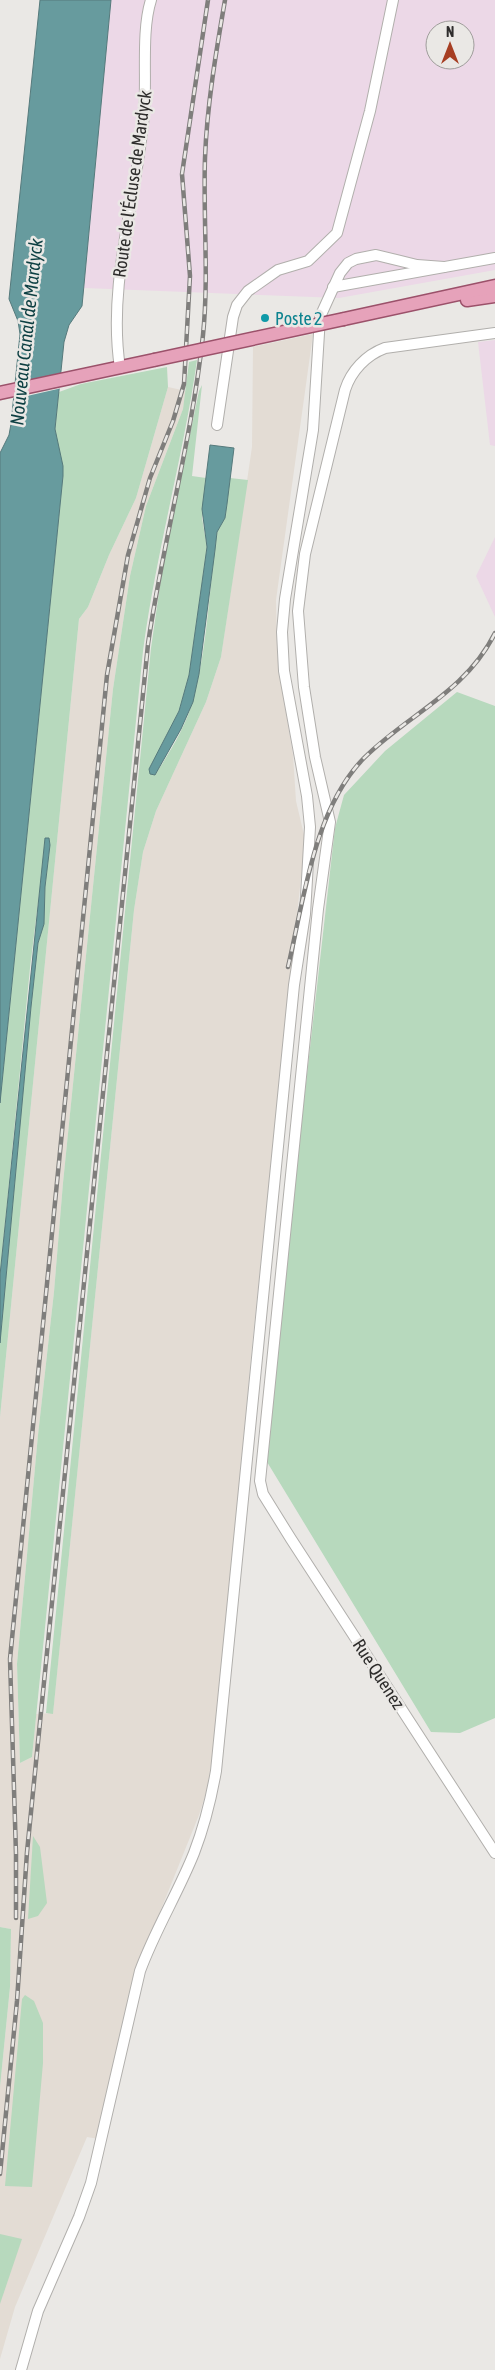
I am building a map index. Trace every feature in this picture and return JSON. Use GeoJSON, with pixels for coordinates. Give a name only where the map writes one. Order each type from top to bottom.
{"type":"FeatureCollection","features":[{"type":"Feature","properties":{"kind":"main road"},"geometry":{"type":"LineString","coordinates":[[0,393],[402,308],[495,286]]}},
{"type":"Feature","properties":{"kind":"main road"},"geometry":{"type":"LineString","coordinates":[[402,308],[495,296]]}},
{"type":"Feature","properties":{"kind":"street","name":"Route de l'Écluse de Mardyck"},"geometry":{"type":"LineString","coordinates":[[120,368],[117,334],[119,283],[143,122],[147,22],[151,0]]}},
{"type":"Feature","properties":{"kind":"street"},"geometry":{"type":"LineString","coordinates":[[217,425],[224,373],[237,305],[248,291],[272,273],[311,259],[337,233],[370,111],[393,0]]}},
{"type":"Feature","properties":{"kind":"street"},"geometry":{"type":"LineString","coordinates":[[21,2370],[38,2311],[79,2217],[91,2183],[140,1971],[148,1949],[194,1852],[216,1772],[294,985],[304,923],[310,860],[308,804],[284,671],[282,623],[312,430],[318,328],[322,312],[333,288],[340,273],[348,263],[366,256],[380,256],[417,265],[444,267]]}},
{"type":"Feature","properties":{"kind":"street"},"geometry":{"type":"LineString","coordinates":[[333,288],[495,258]]}},
{"type":"Feature","properties":{"kind":"street","name":"Rue Quenez"},"geometry":{"type":"LineString","coordinates":[[495,333],[385,348],[367,358],[352,376],[345,390],[304,561],[298,611],[300,654],[312,739],[328,811],[330,830],[318,909],[266,1402],[260,1481],[263,1494],[495,1853]]}},
{"type":"Feature","properties":{"kind":"shaded area"},"geometry":{"type":"Polygon","coordinates":[[[111,0],[495,0],[495,270],[339,298],[84,288],[111,0]]]}},
{"type":"Feature","properties":{"kind":"shaded area"},"geometry":{"type":"Polygon","coordinates":[[[313,334],[276,600],[277,650],[281,683],[293,755],[296,801],[305,839],[252,1346],[216,1734],[207,1790],[199,1815],[141,1959],[129,1994],[99,2139],[87,2137],[15,2307],[0,2359],[0,2087],[10,1987],[11,1929],[0,1927],[0,1417],[79,619],[88,607],[109,555],[136,498],[168,387],[186,391],[183,409],[146,506],[130,576],[113,689],[63,1183],[54,1292],[38,1435],[17,1664],[20,1763],[32,1757],[36,1714],[53,1713],[134,910],[143,852],[156,811],[206,702],[221,657],[252,447],[253,347],[313,334]]]}},
{"type":"Feature","properties":{"kind":"shaded area"},"geometry":{"type":"Polygon","coordinates":[[[495,340],[495,446],[490,445],[478,342],[495,340]]]}},
{"type":"Feature","properties":{"kind":"shaded area"},"geometry":{"type":"Polygon","coordinates":[[[495,537],[495,617],[476,576],[495,537]]]}},
{"type":"Feature","properties":{"kind":"green space"},"geometry":{"type":"Polygon","coordinates":[[[197,360],[148,614],[143,651],[32,1757],[20,1763],[17,1664],[38,1435],[54,1292],[63,1183],[113,689],[130,576],[146,506],[183,409],[189,362],[197,360]]]}},
{"type":"Feature","properties":{"kind":"green space"},"geometry":{"type":"Polygon","coordinates":[[[167,367],[168,387],[136,498],[109,555],[88,607],[79,619],[0,1417],[0,1343],[31,1007],[38,943],[44,924],[45,887],[50,845],[46,838],[30,968],[0,1275],[0,1103],[63,476],[55,429],[59,392],[81,384],[167,367]]]}},
{"type":"Feature","properties":{"kind":"green space"},"geometry":{"type":"Polygon","coordinates":[[[202,385],[192,476],[206,478],[202,518],[207,547],[189,675],[179,711],[149,769],[155,775],[182,729],[193,700],[205,637],[217,532],[225,518],[230,478],[248,480],[221,657],[206,702],[156,811],[143,852],[134,910],[53,1714],[46,1713],[151,648],[163,565],[199,391],[202,385]]]}},
{"type":"Feature","properties":{"kind":"green space"},"geometry":{"type":"Polygon","coordinates":[[[457,692],[495,706],[495,1718],[460,1733],[431,1732],[261,1452],[295,1180],[335,828],[344,795],[385,751],[457,692]]]}},
{"type":"Feature","properties":{"kind":"green space"},"geometry":{"type":"Polygon","coordinates":[[[33,1836],[40,1847],[47,1903],[38,1916],[28,1919],[33,1836]]]}},
{"type":"Feature","properties":{"kind":"green space"},"geometry":{"type":"Polygon","coordinates":[[[0,1927],[11,1929],[10,1987],[0,2087],[0,1927]]]}},
{"type":"Feature","properties":{"kind":"green space"},"geometry":{"type":"Polygon","coordinates":[[[25,1995],[34,2001],[43,2023],[43,2063],[32,2187],[5,2186],[22,1999],[25,1995]]]}},
{"type":"Feature","properties":{"kind":"green space"},"geometry":{"type":"Polygon","coordinates":[[[0,2234],[22,2239],[0,2304],[0,2234]]]}},
{"type":"Feature","properties":{"kind":"water","name":"Nouveau Canal de Mardyck"},"geometry":{"type":"Polygon","coordinates":[[[40,0],[111,0],[82,306],[69,325],[64,342],[55,429],[63,466],[63,476],[0,1103],[0,453],[9,435],[11,424],[20,334],[18,321],[9,299],[40,0]]]}},
{"type":"Feature","properties":{"kind":"water"},"geometry":{"type":"Polygon","coordinates":[[[210,445],[234,448],[225,518],[217,532],[199,674],[193,702],[181,729],[155,775],[150,774],[149,769],[179,711],[189,675],[207,547],[202,509],[210,445]]]}},
{"type":"Feature","properties":{"kind":"water"},"geometry":{"type":"Polygon","coordinates":[[[45,838],[49,838],[50,845],[45,887],[44,924],[38,943],[31,1007],[0,1343],[0,1275],[45,838]]]}},
{"type":"Feature","properties":{"kind":"pier"},"geometry":{"type":"Polygon","coordinates":[[[63,375],[62,388],[14,399],[15,385],[63,375]]]}},
{"type":"Feature","properties":{"kind":"railway"},"geometry":{"type":"LineString","coordinates":[[16,1918],[10,1659],[107,675],[128,555],[150,478],[173,421],[184,384],[190,276],[182,174],[208,0]]}},
{"type":"Feature","properties":{"kind":"railway"},"geometry":{"type":"LineString","coordinates":[[0,2174],[17,2001],[27,1852],[148,644],[161,567],[192,413],[203,335],[206,291],[206,138],[212,79],[225,0]]}},
{"type":"Feature","properties":{"kind":"railway"},"geometry":{"type":"LineString","coordinates":[[288,967],[313,856],[333,803],[347,779],[364,758],[381,742],[435,701],[468,672],[483,654],[495,633]]}},
{"type":"Feature","properties":{"kind":"place","name":"Poste 2"},"geometry":{"type":"Point","coordinates":[265,318]}}]}
